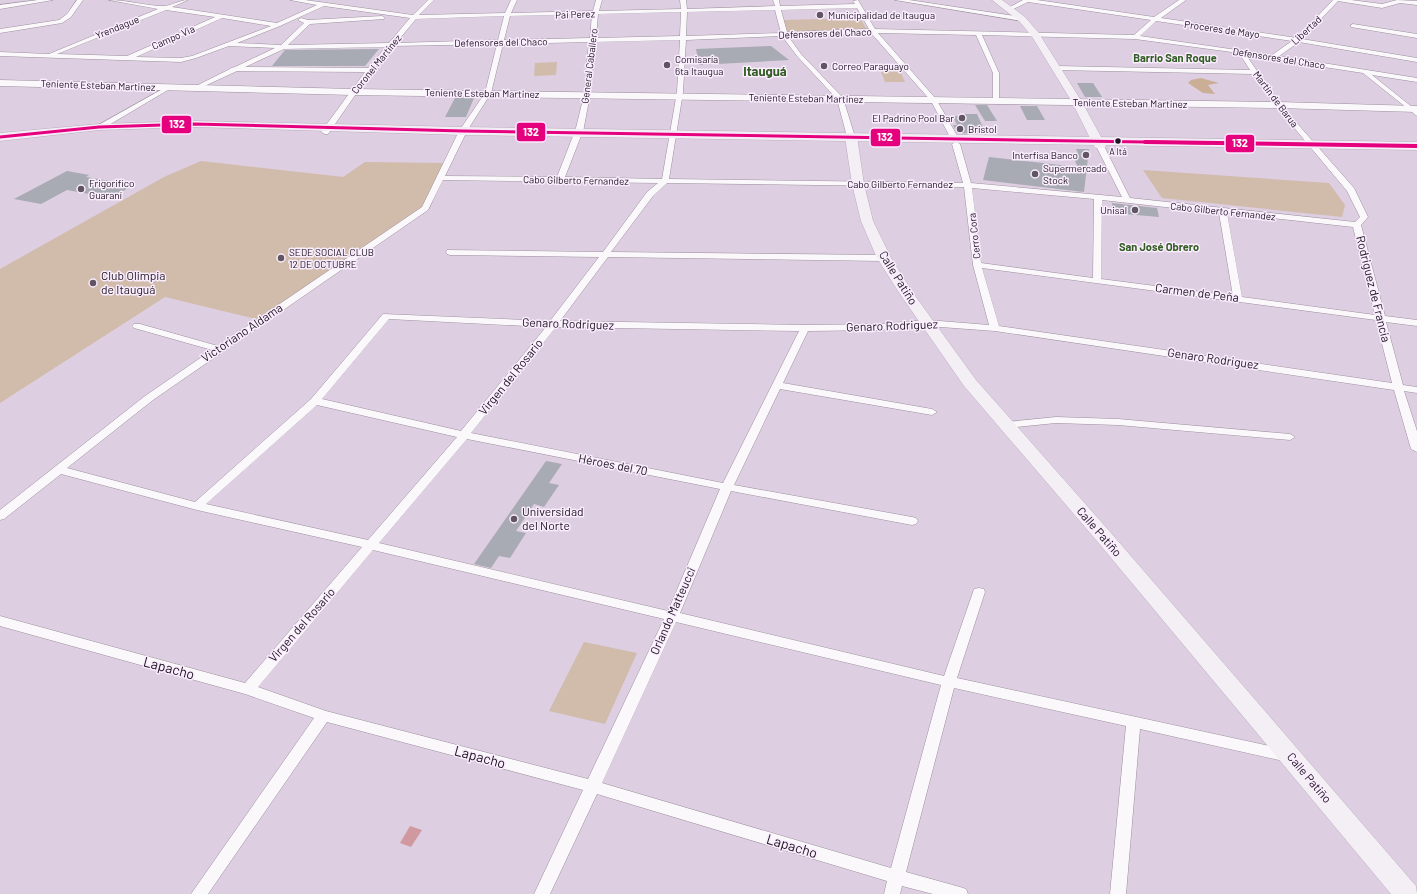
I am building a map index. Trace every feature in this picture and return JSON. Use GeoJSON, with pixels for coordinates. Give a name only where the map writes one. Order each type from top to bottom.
{"type":"FeatureCollection","features":[{"type":"Feature","properties":{"kind":"highway"},"geometry":{"type":"LineString","coordinates":[[0,137],[99,127],[194,124],[327,129],[955,142],[1315,147],[1417,146]]}},
{"type":"Feature","properties":{"kind":"highway"},"geometry":{"type":"LineString","coordinates":[[0,142],[98,132],[163,129],[327,129]]}},
{"type":"Feature","properties":{"kind":"highway"},"geometry":{"type":"LineString","coordinates":[[1315,147],[1417,152]]}},
{"type":"Feature","properties":{"kind":"main road"},"geometry":{"type":"LineString","coordinates":[[996,0],[1022,19],[1035,34],[1077,102],[1098,143]]}},
{"type":"Feature","properties":{"kind":"main road","name":"Calle Patiño"},"geometry":{"type":"LineString","coordinates":[[851,139],[858,184],[867,221],[884,258],[907,294],[970,383],[1407,894]]}},
{"type":"Feature","properties":{"kind":"street"},"geometry":{"type":"LineString","coordinates":[[0,7],[50,0]]}},
{"type":"Feature","properties":{"kind":"street"},"geometry":{"type":"LineString","coordinates":[[0,31],[60,22],[65,20],[73,12],[80,0]]}},
{"type":"Feature","properties":{"kind":"street"},"geometry":{"type":"LineString","coordinates":[[112,0],[278,25]]}},
{"type":"Feature","properties":{"kind":"street","name":"Yrendague"},"geometry":{"type":"LineString","coordinates":[[48,55],[185,0]]}},
{"type":"Feature","properties":{"kind":"street","name":"Pai Perez"},"geometry":{"type":"LineString","coordinates":[[293,0],[414,17],[508,16],[778,8],[857,3]]}},
{"type":"Feature","properties":{"kind":"street"},"geometry":{"type":"LineString","coordinates":[[0,54],[181,60],[194,57],[278,25],[333,0]]}},
{"type":"Feature","properties":{"kind":"street","name":"Coronel Martinez"},"geometry":{"type":"LineString","coordinates":[[327,129],[370,70],[414,17],[431,0]]}},
{"type":"Feature","properties":{"kind":"street","name":"Victoriano Aldama"},"geometry":{"type":"LineString","coordinates":[[0,516],[149,398],[425,208],[441,178],[462,132],[488,93],[508,16],[514,0]]}},
{"type":"Feature","properties":{"kind":"street","name":"General Caballero"},"geometry":{"type":"LineString","coordinates":[[560,180],[578,134],[587,95],[595,13],[598,0]]}},
{"type":"Feature","properties":{"kind":"street"},"geometry":{"type":"LineString","coordinates":[[665,181],[680,96],[684,10],[683,0]]}},
{"type":"Feature","properties":{"kind":"street"},"geometry":{"type":"LineString","coordinates":[[776,0],[784,34],[799,55],[840,98],[851,139]]}},
{"type":"Feature","properties":{"kind":"street"},"geometry":{"type":"LineString","coordinates":[[898,0],[1022,19]]}},
{"type":"Feature","properties":{"kind":"street"},"geometry":{"type":"LineString","coordinates":[[1009,10],[1026,0]]}},
{"type":"Feature","properties":{"kind":"street","name":"Proceres de Mayo"},"geometry":{"type":"LineString","coordinates":[[1026,0],[1298,40],[1417,60]]}},
{"type":"Feature","properties":{"kind":"street"},"geometry":{"type":"LineString","coordinates":[[1135,38],[1154,20],[1183,0]]}},
{"type":"Feature","properties":{"kind":"street","name":"Libertad"},"geometry":{"type":"LineString","coordinates":[[1273,57],[1298,40],[1336,0]]}},
{"type":"Feature","properties":{"kind":"street"},"geometry":{"type":"LineString","coordinates":[[1339,0],[1382,6],[1400,1],[1417,3]]}},
{"type":"Feature","properties":{"kind":"street","name":"Cerro Cora"},"geometry":{"type":"LineString","coordinates":[[857,3],[873,31],[934,100],[955,142],[968,185],[977,264],[995,328]]}},
{"type":"Feature","properties":{"kind":"street","name":"Campo Via"},"geometry":{"type":"LineString","coordinates":[[127,59],[220,16]]}},
{"type":"Feature","properties":{"kind":"street"},"geometry":{"type":"LineString","coordinates":[[291,18],[308,22],[414,17]]}},
{"type":"Feature","properties":{"kind":"street","name":"Teniente Esteban Martinez"},"geometry":{"type":"LineString","coordinates":[[196,88],[233,69],[283,47],[308,22]]}},
{"type":"Feature","properties":{"kind":"street"},"geometry":{"type":"LineString","coordinates":[[1352,26],[1417,36]]}},
{"type":"Feature","properties":{"kind":"street","name":"Defensores del Chaco"},"geometry":{"type":"LineString","coordinates":[[229,44],[283,47],[683,38],[873,31],[1035,34],[1135,38],[1241,52],[1417,80]]}},
{"type":"Feature","properties":{"kind":"street"},"geometry":{"type":"LineString","coordinates":[[979,34],[996,73],[996,100]]}},
{"type":"Feature","properties":{"kind":"street","name":"Martín de Barua"},"geometry":{"type":"LineString","coordinates":[[1241,52],[1278,105],[1315,147]]}},
{"type":"Feature","properties":{"kind":"street"},"geometry":{"type":"LineString","coordinates":[[1056,68],[1255,72]]}},
{"type":"Feature","properties":{"kind":"street"},"geometry":{"type":"LineString","coordinates":[[233,69],[370,70]]}},
{"type":"Feature","properties":{"kind":"street"},"geometry":{"type":"LineString","coordinates":[[1365,72],[1415,111]]}},
{"type":"Feature","properties":{"kind":"street","name":"Teniente Esteban Martinez"},"geometry":{"type":"LineString","coordinates":[[0,83],[353,92],[1278,105],[1415,111]]}},
{"type":"Feature","properties":{"kind":"street"},"geometry":{"type":"LineString","coordinates":[[99,127],[170,87]]}},
{"type":"Feature","properties":{"kind":"street"},"geometry":{"type":"LineString","coordinates":[[1098,143],[1127,200]]}},
{"type":"Feature","properties":{"kind":"street","name":"Rodriguez de Francia"},"geometry":{"type":"LineString","coordinates":[[1315,147],[1351,190],[1364,217],[1357,226],[1398,387],[1417,450]]}},
{"type":"Feature","properties":{"kind":"street","name":"Cabo Gilberto Fernandez"},"geometry":{"type":"LineString","coordinates":[[441,178],[968,185],[1098,196],[1357,226]]}},
{"type":"Feature","properties":{"kind":"street","name":"Virgen del Rosario"},"geometry":{"type":"LineString","coordinates":[[248,689],[464,435],[553,324],[650,194],[665,181]]}},
{"type":"Feature","properties":{"kind":"street"},"geometry":{"type":"LineString","coordinates":[[1097,280],[1098,196]]}},
{"type":"Feature","properties":{"kind":"street"},"geometry":{"type":"LineString","coordinates":[[1223,211],[1238,298]]}},
{"type":"Feature","properties":{"kind":"street"},"geometry":{"type":"LineString","coordinates":[[450,252],[884,258]]}},
{"type":"Feature","properties":{"kind":"street","name":"Carmen de Peña"},"geometry":{"type":"LineString","coordinates":[[977,264],[1417,323]]}},
{"type":"Feature","properties":{"kind":"street","name":"Genaro Rodriguez"},"geometry":{"type":"LineString","coordinates":[[315,401],[386,316],[553,324],[805,328],[880,327],[928,323],[995,328],[1417,390]]}},
{"type":"Feature","properties":{"kind":"street"},"geometry":{"type":"LineString","coordinates":[[137,326],[219,349]]}},
{"type":"Feature","properties":{"kind":"street","name":"Orlando Matteucci"},"geometry":{"type":"LineString","coordinates":[[542,894],[672,616],[727,487],[805,328]]}},
{"type":"Feature","properties":{"kind":"street"},"geometry":{"type":"LineString","coordinates":[[777,385],[932,412]]}},
{"type":"Feature","properties":{"kind":"street"},"geometry":{"type":"LineString","coordinates":[[197,506],[315,401]]}},
{"type":"Feature","properties":{"kind":"street","name":"Héroes del 70"},"geometry":{"type":"LineString","coordinates":[[315,401],[464,435],[727,487],[912,521]]}},
{"type":"Feature","properties":{"kind":"street"},"geometry":{"type":"LineString","coordinates":[[1007,425],[1056,420],[1118,422],[1290,437]]}},
{"type":"Feature","properties":{"kind":"street"},"geometry":{"type":"LineString","coordinates":[[60,470],[197,506],[371,545],[950,682],[1291,757]]}},
{"type":"Feature","properties":{"kind":"street"},"geometry":{"type":"LineString","coordinates":[[892,894],[950,682],[979,592]]}},
{"type":"Feature","properties":{"kind":"street","name":"Lapacho"},"geometry":{"type":"LineString","coordinates":[[0,621],[248,689],[324,716],[592,786],[897,877],[960,894]]}},
{"type":"Feature","properties":{"kind":"street"},"geometry":{"type":"LineString","coordinates":[[199,894],[324,716]]}},
{"type":"Feature","properties":{"kind":"street"},"geometry":{"type":"LineString","coordinates":[[1118,894],[1133,723]]}},
{"type":"Feature","properties":{"kind":"shaded area"},"geometry":{"type":"Polygon","coordinates":[[[860,18],[867,30],[788,32],[783,20],[860,18]]]}},
{"type":"Feature","properties":{"kind":"shaded area"},"geometry":{"type":"Polygon","coordinates":[[[557,62],[556,75],[534,76],[535,63],[557,62]]]}},
{"type":"Feature","properties":{"kind":"shaded area"},"geometry":{"type":"Polygon","coordinates":[[[879,67],[898,67],[905,82],[885,82],[879,67]]]}},
{"type":"Feature","properties":{"kind":"shaded area"},"geometry":{"type":"Polygon","coordinates":[[[1201,78],[1219,83],[1208,85],[1215,94],[1203,93],[1188,83],[1191,80],[1201,78]]]}},
{"type":"Feature","properties":{"kind":"shaded area","name":"Club Olimpia de Itauguá"},"geometry":{"type":"Polygon","coordinates":[[[201,161],[343,177],[365,162],[445,163],[422,209],[260,320],[165,297],[0,403],[0,269],[164,177],[201,161]]]}},
{"type":"Feature","properties":{"kind":"shaded area"},"geometry":{"type":"Polygon","coordinates":[[[1143,170],[1329,183],[1345,205],[1342,217],[1162,198],[1143,170]]]}},
{"type":"Feature","properties":{"kind":"shaded area"},"geometry":{"type":"Polygon","coordinates":[[[584,642],[637,653],[605,724],[549,711],[584,642]]]}},
{"type":"Feature","properties":{"kind":"shaded area"},"geometry":{"type":"Polygon","coordinates":[[[410,826],[422,830],[411,847],[400,843],[410,826]]]}},
{"type":"Feature","properties":{"kind":"building"},"geometry":{"type":"Polygon","coordinates":[[[771,46],[789,60],[699,65],[696,49],[771,46]]]}},
{"type":"Feature","properties":{"kind":"building"},"geometry":{"type":"Polygon","coordinates":[[[379,49],[365,66],[272,66],[285,50],[379,49]]]}},
{"type":"Feature","properties":{"kind":"building"},"geometry":{"type":"Polygon","coordinates":[[[1077,83],[1093,83],[1102,97],[1085,97],[1077,83]]]}},
{"type":"Feature","properties":{"kind":"building"},"geometry":{"type":"Polygon","coordinates":[[[455,98],[474,98],[466,117],[445,117],[455,98]]]}},
{"type":"Feature","properties":{"kind":"building"},"geometry":{"type":"Polygon","coordinates":[[[975,105],[987,105],[997,121],[985,121],[975,105]]]}},
{"type":"Feature","properties":{"kind":"building"},"geometry":{"type":"Polygon","coordinates":[[[1020,106],[1037,106],[1045,120],[1027,120],[1020,106]]]}},
{"type":"Feature","properties":{"kind":"building"},"geometry":{"type":"Polygon","coordinates":[[[963,114],[977,114],[986,134],[957,133],[953,125],[957,125],[953,116],[964,116],[963,114]]]}},
{"type":"Feature","properties":{"kind":"building","name":"Supermercado Stock"},"geometry":{"type":"Polygon","coordinates":[[[1076,149],[1089,149],[1084,192],[983,180],[989,157],[1078,167],[1071,153],[1078,153],[1076,149]]]}},
{"type":"Feature","properties":{"kind":"building","name":"Frigorifico Guaraní"},"geometry":{"type":"Polygon","coordinates":[[[67,171],[89,175],[86,177],[111,181],[107,183],[130,187],[111,198],[67,190],[41,204],[14,199],[67,171]]]}},
{"type":"Feature","properties":{"kind":"building","name":"Unisal"},"geometry":{"type":"Polygon","coordinates":[[[1112,203],[1157,208],[1159,217],[1113,213],[1112,203]]]}},
{"type":"Feature","properties":{"kind":"building","name":"Universidad del Norte"},"geometry":{"type":"Polygon","coordinates":[[[546,461],[562,464],[549,483],[559,485],[544,507],[534,504],[516,531],[526,533],[510,558],[499,556],[491,568],[474,564],[546,461]]]}},
{"type":"Feature","properties":{"kind":"transit line","name":"132"},"geometry":{"type":"LineString","coordinates":[[0,137],[99,127],[194,124],[463,131],[1417,146]]}},
{"type":"Feature","properties":{"kind":"place","name":"Municipalidad de Itaugua"},"geometry":{"type":"Point","coordinates":[820,15]}},
{"type":"Feature","properties":{"kind":"place","name":"Comisaría 6ta Itaugua"},"geometry":{"type":"Point","coordinates":[667,65]}},
{"type":"Feature","properties":{"kind":"place","name":"Correo Paraguayo"},"geometry":{"type":"Point","coordinates":[824,66]}},
{"type":"Feature","properties":{"kind":"place","name":"El Padrino Pool Bar"},"geometry":{"type":"Point","coordinates":[962,118]}},
{"type":"Feature","properties":{"kind":"place","name":"Bristol"},"geometry":{"type":"Point","coordinates":[960,129]}},
{"type":"Feature","properties":{"kind":"place","name":"A Itá"},"geometry":{"type":"Point","coordinates":[1118,141]}},
{"type":"Feature","properties":{"kind":"place","name":"Interfisa Banco"},"geometry":{"type":"Point","coordinates":[1086,155]}},
{"type":"Feature","properties":{"kind":"place","name":"Supermercado Stock"},"geometry":{"type":"Point","coordinates":[1035,174]}},
{"type":"Feature","properties":{"kind":"place","name":"Frigorifico Guaraní"},"geometry":{"type":"Point","coordinates":[81,189]}},
{"type":"Feature","properties":{"kind":"place","name":"Unisal"},"geometry":{"type":"Point","coordinates":[1135,210]}},
{"type":"Feature","properties":{"kind":"place","name":"SEDE SOCIAL CLUB 12 DE OCTUBRE"},"geometry":{"type":"Point","coordinates":[281,258]}},
{"type":"Feature","properties":{"kind":"place","name":"Club Olimpia de Itauguá"},"geometry":{"type":"Point","coordinates":[93,283]}},
{"type":"Feature","properties":{"kind":"place","name":"Universidad del Norte"},"geometry":{"type":"Point","coordinates":[514,519]}},
{"type":"Feature","properties":{"kind":"district","name":"Barrio San Roque"},"geometry":{"type":"Point","coordinates":[1175,58]}},
{"type":"Feature","properties":{"kind":"district","name":"Itauguá"},"geometry":{"type":"Point","coordinates":[765,71]}},
{"type":"Feature","properties":{"kind":"district","name":"San José Obrero"},"geometry":{"type":"Point","coordinates":[1159,247]}}]}
